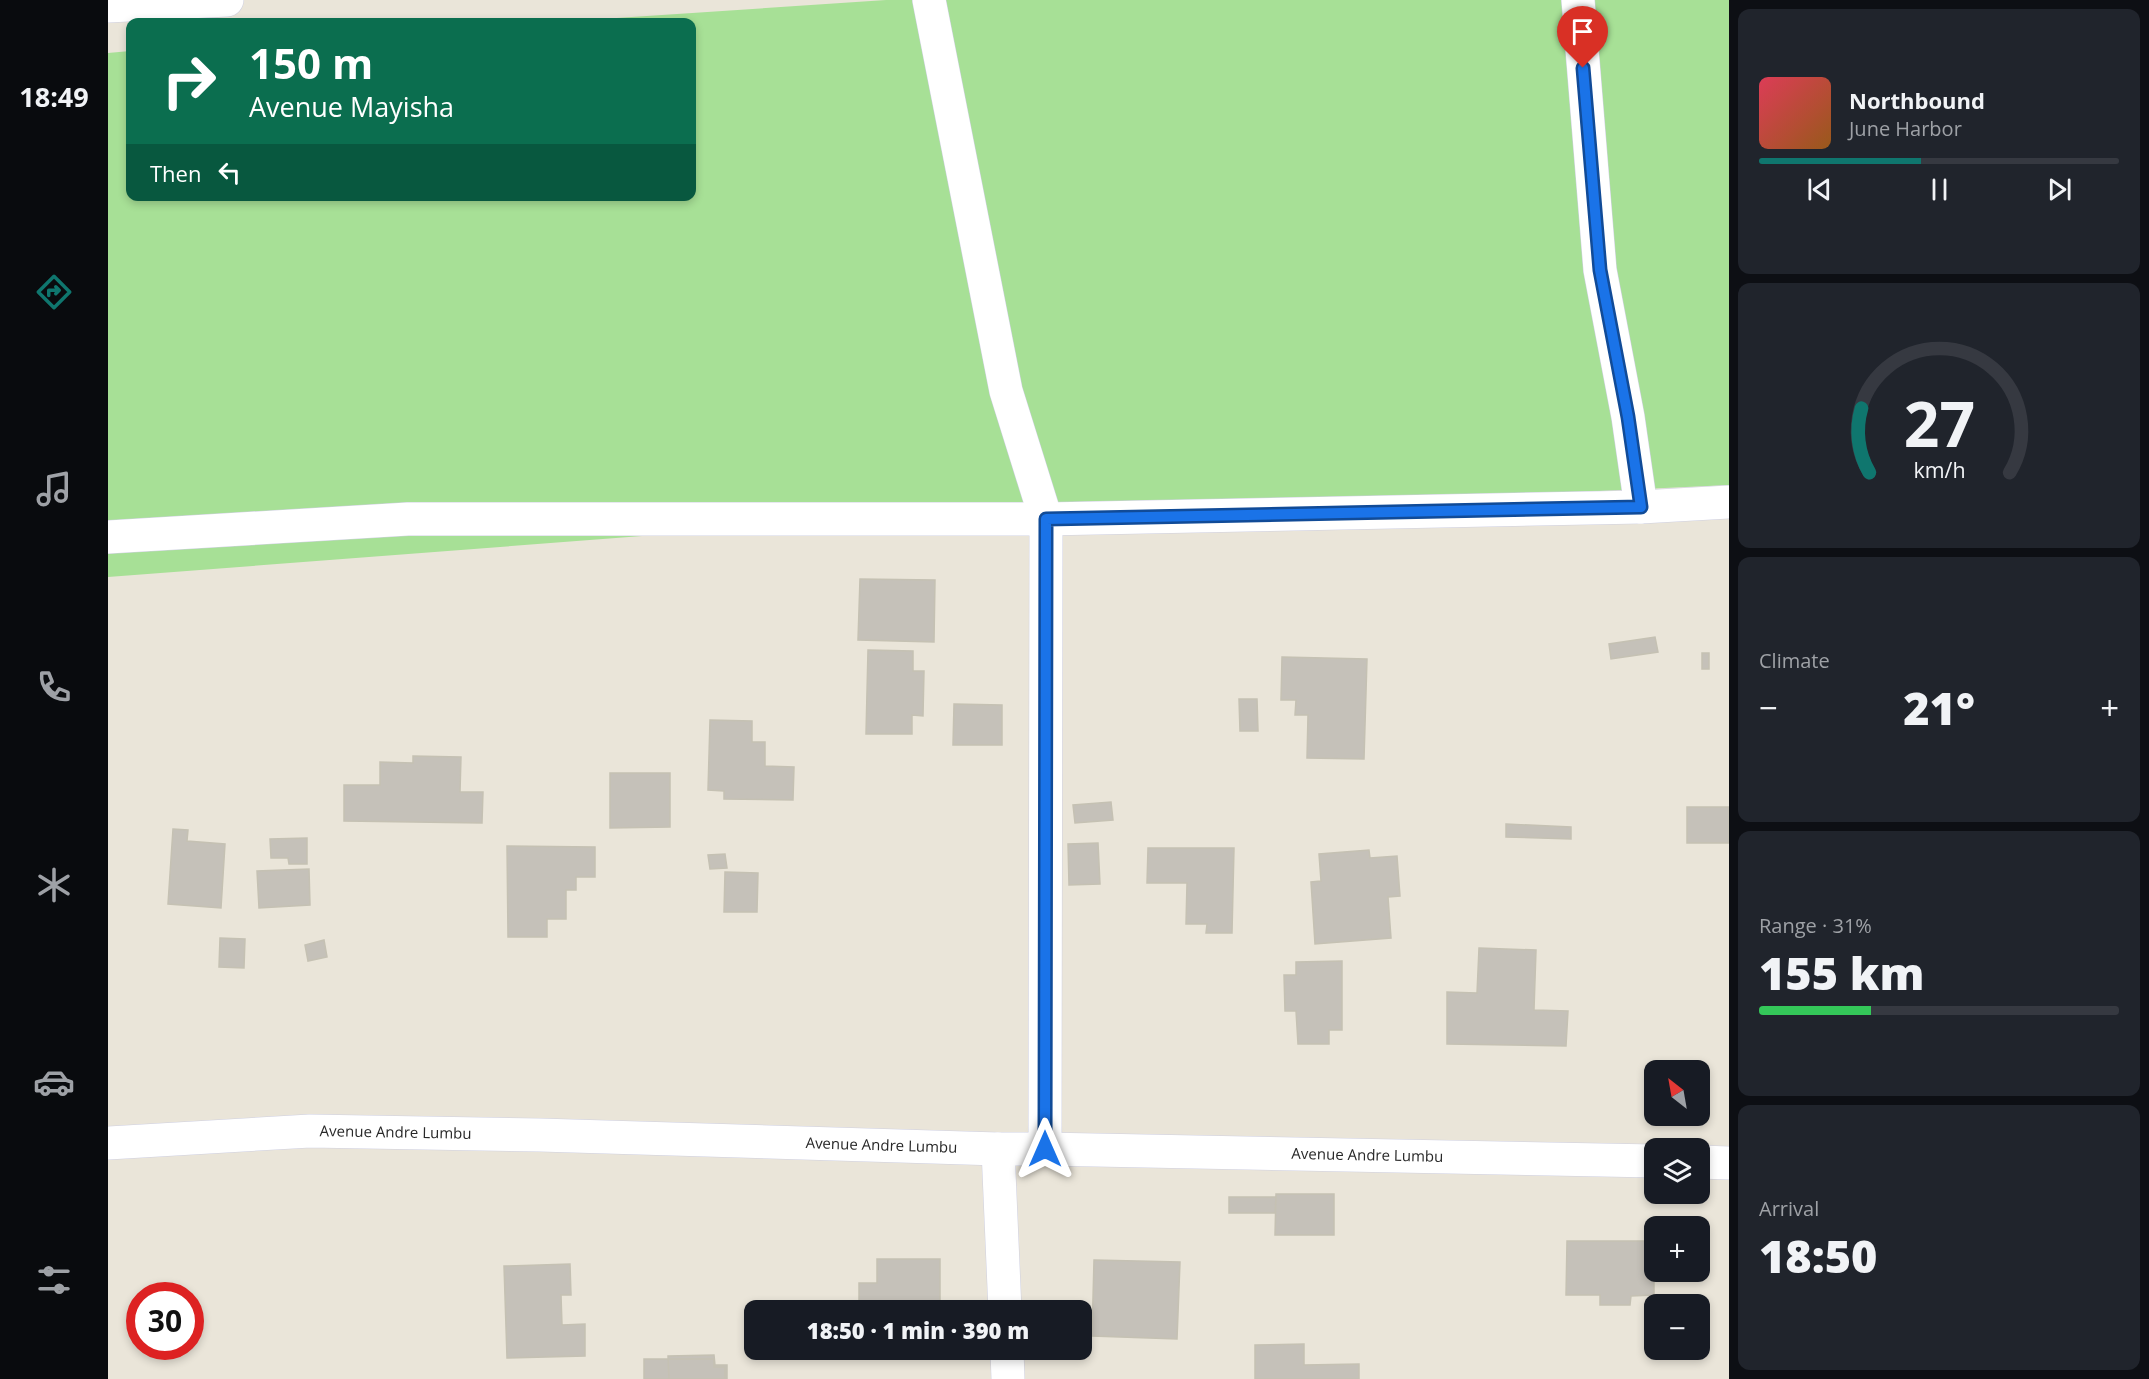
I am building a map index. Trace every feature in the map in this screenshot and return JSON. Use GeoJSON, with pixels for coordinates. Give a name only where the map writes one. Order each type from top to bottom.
{"type":"FeatureCollection","features":[{"type":"Feature","properties":{"kind":"street"},"geometry":{"type":"LineString","coordinates":[[108,6],[227,0]]}},
{"type":"Feature","properties":{"kind":"street"},"geometry":{"type":"LineString","coordinates":[[929,0],[1006,391],[1046,519],[1045,1149]]}},
{"type":"Feature","properties":{"kind":"street"},"geometry":{"type":"LineString","coordinates":[[1578,0],[1600,270],[1628,417],[1641,507]]}},
{"type":"Feature","properties":{"kind":"street"},"geometry":{"type":"LineString","coordinates":[[108,537],[408,519],[1046,519],[1641,507],[1729,502]]}},
{"type":"Feature","properties":{"kind":"street","name":"Avenue Andre Lumbu"},"geometry":{"type":"LineString","coordinates":[[108,1143],[310,1131],[540,1135],[998,1149],[1644,1161]]}},
{"type":"Feature","properties":{"kind":"street"},"geometry":{"type":"LineString","coordinates":[[998,1149],[1005,1300]]}},
{"type":"Feature","properties":{"kind":"street"},"geometry":{"type":"LineString","coordinates":[[1710,1162],[1729,1163]]}},
{"type":"Feature","properties":{"kind":"street"},"geometry":{"type":"LineString","coordinates":[[1007,1360],[1008,1379]]}},
{"type":"Feature","properties":{"kind":"green space"},"geometry":{"type":"Polygon","coordinates":[[[886,0],[1729,0],[1729,485],[642,536],[108,577],[108,53],[126,51],[126,201],[696,201],[696,18],[616,18],[886,0]]]}},
{"type":"Feature","properties":{"kind":"building"},"geometry":{"type":"Polygon","coordinates":[[[860,579],[935,580],[934,642],[858,640],[860,579]]]}},
{"type":"Feature","properties":{"kind":"building"},"geometry":{"type":"Polygon","coordinates":[[[1655,637],[1658,652],[1611,659],[1609,644],[1655,637]]]}},
{"type":"Feature","properties":{"kind":"building"},"geometry":{"type":"Polygon","coordinates":[[[868,650],[913,651],[913,671],[924,671],[923,716],[912,715],[912,734],[866,734],[868,650]]]}},
{"type":"Feature","properties":{"kind":"building"},"geometry":{"type":"Polygon","coordinates":[[[1702,653],[1709,653],[1709,669],[1702,669],[1702,653]]]}},
{"type":"Feature","properties":{"kind":"building"},"geometry":{"type":"Polygon","coordinates":[[[1282,657],[1367,659],[1364,759],[1307,758],[1308,715],[1295,715],[1296,700],[1281,700],[1282,657]]]}},
{"type":"Feature","properties":{"kind":"building"},"geometry":{"type":"Polygon","coordinates":[[[1239,699],[1257,699],[1258,731],[1240,731],[1239,699]]]}},
{"type":"Feature","properties":{"kind":"building"},"geometry":{"type":"Polygon","coordinates":[[[954,704],[1002,705],[1002,745],[953,745],[954,704]]]}},
{"type":"Feature","properties":{"kind":"building"},"geometry":{"type":"Polygon","coordinates":[[[710,720],[752,721],[752,742],[765,742],[765,766],[794,767],[793,800],[724,799],[724,791],[708,790],[710,720]]]}},
{"type":"Feature","properties":{"kind":"building"},"geometry":{"type":"Polygon","coordinates":[[[413,756],[461,757],[460,792],[483,792],[482,823],[344,821],[344,785],[380,785],[380,762],[413,763],[413,756]]]}},
{"type":"Feature","properties":{"kind":"building"},"geometry":{"type":"Polygon","coordinates":[[[610,773],[670,773],[670,827],[610,828],[610,773]]]}},
{"type":"Feature","properties":{"kind":"building"},"geometry":{"type":"Polygon","coordinates":[[[1111,802],[1113,820],[1075,823],[1073,805],[1111,802]]]}},
{"type":"Feature","properties":{"kind":"building"},"geometry":{"type":"Polygon","coordinates":[[[1687,807],[1729,807],[1729,843],[1687,843],[1687,807]]]}},
{"type":"Feature","properties":{"kind":"building"},"geometry":{"type":"Polygon","coordinates":[[[1506,824],[1571,827],[1571,839],[1506,837],[1506,824]]]}},
{"type":"Feature","properties":{"kind":"building"},"geometry":{"type":"Polygon","coordinates":[[[173,829],[188,830],[187,841],[225,844],[221,908],[168,904],[173,829]]]}},
{"type":"Feature","properties":{"kind":"building"},"geometry":{"type":"Polygon","coordinates":[[[307,838],[307,864],[289,864],[288,858],[271,858],[270,839],[307,838]]]}},
{"type":"Feature","properties":{"kind":"building"},"geometry":{"type":"Polygon","coordinates":[[[1098,843],[1100,884],[1069,885],[1068,844],[1098,843]]]}},
{"type":"Feature","properties":{"kind":"building"},"geometry":{"type":"Polygon","coordinates":[[[507,846],[595,847],[595,877],[576,877],[576,890],[566,890],[566,919],[547,919],[547,937],[508,937],[507,846]]]}},
{"type":"Feature","properties":{"kind":"building"},"geometry":{"type":"Polygon","coordinates":[[[1148,848],[1234,848],[1232,933],[1206,933],[1207,924],[1186,924],[1187,883],[1147,883],[1148,848]]]}},
{"type":"Feature","properties":{"kind":"building"},"geometry":{"type":"Polygon","coordinates":[[[1369,850],[1370,858],[1397,856],[1400,896],[1388,897],[1391,938],[1315,944],[1311,882],[1321,881],[1319,854],[1369,850]]]}},
{"type":"Feature","properties":{"kind":"building"},"geometry":{"type":"Polygon","coordinates":[[[725,854],[727,868],[710,869],[708,855],[725,854]]]}},
{"type":"Feature","properties":{"kind":"building"},"geometry":{"type":"Polygon","coordinates":[[[309,869],[310,905],[259,908],[257,871],[309,869]]]}},
{"type":"Feature","properties":{"kind":"building"},"geometry":{"type":"Polygon","coordinates":[[[725,872],[758,873],[757,912],[724,912],[725,872]]]}},
{"type":"Feature","properties":{"kind":"building"},"geometry":{"type":"Polygon","coordinates":[[[220,938],[245,939],[244,968],[219,967],[220,938]]]}},
{"type":"Feature","properties":{"kind":"building"},"geometry":{"type":"Polygon","coordinates":[[[324,940],[327,957],[308,961],[305,945],[324,940]]]}},
{"type":"Feature","properties":{"kind":"building"},"geometry":{"type":"Polygon","coordinates":[[[1479,948],[1536,950],[1534,1010],[1568,1011],[1566,1046],[1447,1044],[1447,992],[1477,993],[1479,948]]]}},
{"type":"Feature","properties":{"kind":"building"},"geometry":{"type":"Polygon","coordinates":[[[1342,961],[1342,1030],[1329,1030],[1329,1044],[1298,1044],[1296,1011],[1285,1011],[1284,975],[1296,975],[1296,962],[1342,961]]]}},
{"type":"Feature","properties":{"kind":"building"},"geometry":{"type":"Polygon","coordinates":[[[1276,1194],[1334,1194],[1334,1235],[1275,1235],[1276,1194]]]}},
{"type":"Feature","properties":{"kind":"building"},"geometry":{"type":"Polygon","coordinates":[[[1229,1197],[1276,1197],[1275,1213],[1229,1213],[1229,1197]]]}},
{"type":"Feature","properties":{"kind":"building"},"geometry":{"type":"Polygon","coordinates":[[[1567,1241],[1644,1241],[1644,1282],[1654,1282],[1654,1294],[1631,1296],[1630,1305],[1600,1305],[1600,1295],[1566,1295],[1567,1241]]]}},
{"type":"Feature","properties":{"kind":"building"},"geometry":{"type":"Polygon","coordinates":[[[877,1259],[940,1259],[940,1300],[859,1300],[859,1283],[877,1283],[877,1259]]]}},
{"type":"Feature","properties":{"kind":"building"},"geometry":{"type":"Polygon","coordinates":[[[1094,1260],[1180,1262],[1177,1339],[1092,1336],[1094,1260]]]}},
{"type":"Feature","properties":{"kind":"building"},"geometry":{"type":"Polygon","coordinates":[[[570,1264],[571,1295],[561,1295],[562,1325],[585,1324],[585,1356],[507,1358],[504,1266],[570,1264]]]}},
{"type":"Feature","properties":{"kind":"building"},"geometry":{"type":"Polygon","coordinates":[[[1304,1344],[1304,1365],[1359,1364],[1359,1379],[1255,1379],[1255,1345],[1304,1344]]]}},
{"type":"Feature","properties":{"kind":"building"},"geometry":{"type":"Polygon","coordinates":[[[714,1355],[715,1365],[727,1365],[727,1379],[669,1379],[668,1356],[714,1355]]]}},
{"type":"Feature","properties":{"kind":"building"},"geometry":{"type":"Polygon","coordinates":[[[644,1359],[714,1359],[714,1367],[725,1367],[725,1379],[644,1379],[644,1359]]]}},
{"type":"Feature","properties":{"kind":"route"},"geometry":{"type":"LineString","coordinates":[[1045,1149],[1046,519],[1641,507],[1628,417],[1600,270],[1583,68]]}}]}
